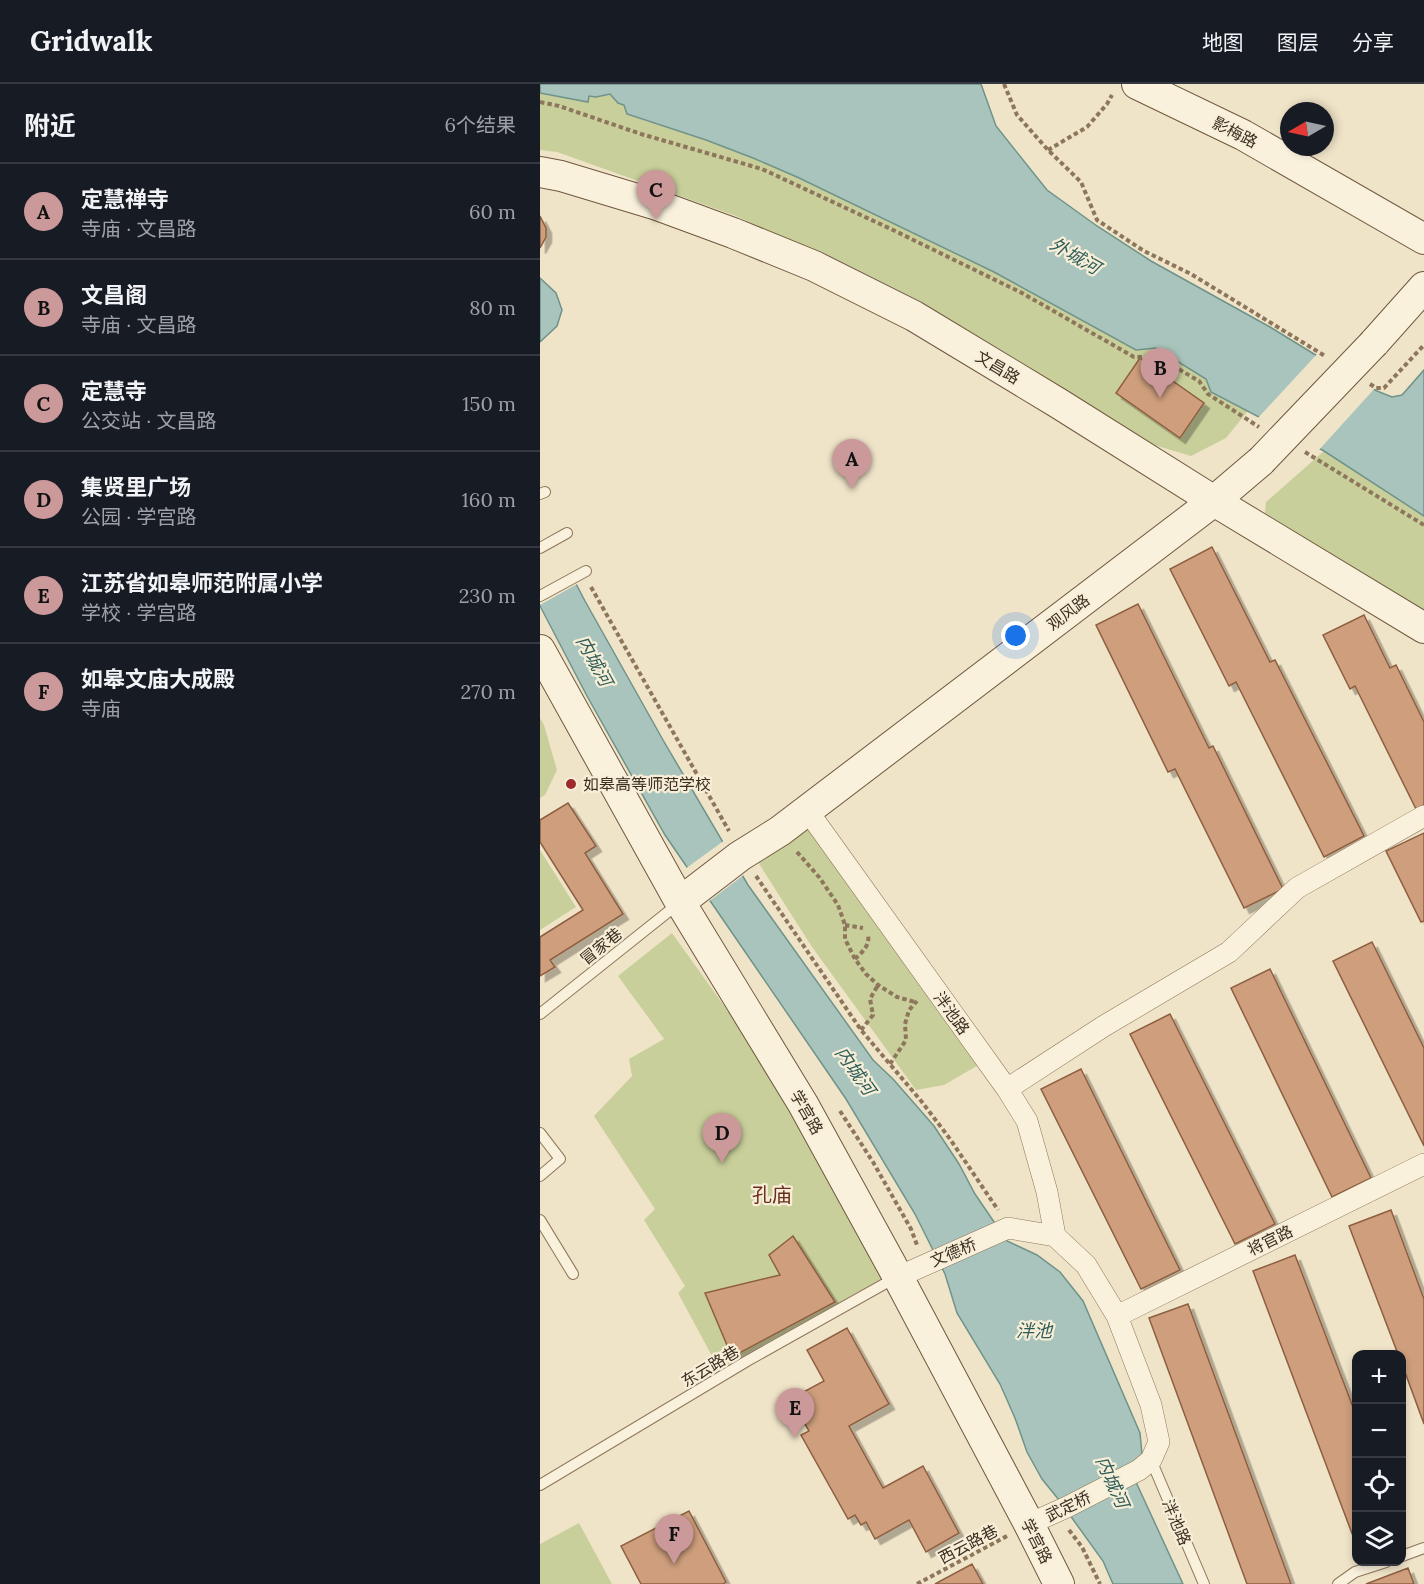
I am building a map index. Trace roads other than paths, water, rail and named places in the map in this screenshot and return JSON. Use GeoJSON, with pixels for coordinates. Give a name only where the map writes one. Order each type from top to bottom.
{"type":"FeatureCollection","features":[{"type":"Feature","properties":{"kind":"street","name":"影梅路"},"geometry":{"type":"LineString","coordinates":[[1125,89],[1243,135],[1424,238]]}},
{"type":"Feature","properties":{"kind":"street","name":"文昌路"},"geometry":{"type":"LineString","coordinates":[[540,172],[561,176],[657,206],[733,233],[814,266],[914,316],[1424,628]]}},
{"type":"Feature","properties":{"kind":"street","name":"观风路"},"geometry":{"type":"LineString","coordinates":[[687,896],[742,855],[780,831],[1214,501],[1261,461],[1424,287]]}},
{"type":"Feature","properties":{"kind":"street","name":"学宫路"},"geometry":{"type":"LineString","coordinates":[[540,650],[687,896],[803,1104],[898,1277],[1059,1584]]}},
{"type":"Feature","properties":{"kind":"street","name":"泮池路"},"geometry":{"type":"LineString","coordinates":[[807,810],[1028,1121],[1047,1192],[1055,1236]]}},
{"type":"Feature","properties":{"kind":"street"},"geometry":{"type":"LineString","coordinates":[[1007,1089],[1104,1026],[1229,952],[1297,888],[1424,816]]}},
{"type":"Feature","properties":{"kind":"street","name":"将官路"},"geometry":{"type":"LineString","coordinates":[[1117,1316],[1424,1164]]}},
{"type":"Feature","properties":{"kind":"street","name":"文德桥"},"geometry":{"type":"LineString","coordinates":[[898,1277],[1015,1229],[1055,1236]]}},
{"type":"Feature","properties":{"kind":"street"},"geometry":{"type":"LineString","coordinates":[[1055,1236],[1086,1265],[1117,1316],[1151,1405],[1159,1442],[1145,1465]]}},
{"type":"Feature","properties":{"kind":"street","name":"武定桥"},"geometry":{"type":"LineString","coordinates":[[1029,1524],[1067,1507],[1145,1465]]}},
{"type":"Feature","properties":{"kind":"lane"},"geometry":{"type":"LineString","coordinates":[[540,548],[563,535]]}},
{"type":"Feature","properties":{"kind":"lane"},"geometry":{"type":"LineString","coordinates":[[540,596],[582,572]]}},
{"type":"Feature","properties":{"kind":"lane","name":"冒家巷"},"geometry":{"type":"LineString","coordinates":[[540,1014],[687,896]]}},
{"type":"Feature","properties":{"kind":"lane"},"geometry":{"type":"LineString","coordinates":[[540,1133],[560,1159],[540,1176]]}},
{"type":"Feature","properties":{"kind":"lane"},"geometry":{"type":"LineString","coordinates":[[540,1220],[573,1275]]}},
{"type":"Feature","properties":{"kind":"lane","name":"东云路巷"},"geometry":{"type":"LineString","coordinates":[[540,1485],[747,1361],[898,1277]]}},
{"type":"Feature","properties":{"kind":"lane","name":"泮池路"},"geometry":{"type":"LineString","coordinates":[[1145,1465],[1204,1584]]}},
{"type":"Feature","properties":{"kind":"lane"},"geometry":{"type":"LineString","coordinates":[[1406,1554],[1424,1548]]}},
{"type":"Feature","properties":{"kind":"lane"},"geometry":{"type":"LineString","coordinates":[[1338,1584],[1355,1572],[1374,1566]]}},
{"type":"Feature","properties":{"kind":"water","name":"外城河"},"geometry":{"type":"Polygon","coordinates":[[[540,84],[981,84],[996,126],[1047,190],[1151,261],[1270,327],[1377,391],[1392,397],[1402,395],[1424,370],[1424,516],[1324,451],[1211,392],[1206,379],[1156,348],[1136,350],[994,272],[797,177],[706,140],[627,114],[624,105],[618,103],[610,94],[589,96],[588,102],[540,93],[540,84]]]}},
{"type":"Feature","properties":{"kind":"water"},"geometry":{"type":"Polygon","coordinates":[[[540,278],[556,293],[562,310],[557,326],[540,342],[540,278]]]}},
{"type":"Feature","properties":{"kind":"water"},"geometry":{"type":"Polygon","coordinates":[[[540,515],[663,740],[748,885],[873,1060],[934,1126],[975,1194],[1007,1241],[1037,1255],[1060,1272],[1083,1301],[1140,1433],[1142,1454],[1129,1467],[1183,1584],[1113,1584],[1103,1561],[1042,1479],[1027,1452],[1000,1384],[957,1313],[945,1274],[915,1214],[846,1099],[665,835],[587,696],[540,606],[540,515]]]}},
{"type":"Feature","properties":{"kind":"place","name":"定慧寺"},"geometry":{"type":"Point","coordinates":[656,220]}},
{"type":"Feature","properties":{"kind":"place","name":"文昌阁"},"geometry":{"type":"Point","coordinates":[1160,398]}},
{"type":"Feature","properties":{"kind":"place","name":"定慧禅寺"},"geometry":{"type":"Point","coordinates":[852,489]}},
{"type":"Feature","properties":{"kind":"place","name":"如皋高等师范学校"},"geometry":{"type":"Point","coordinates":[571,784]}},
{"type":"Feature","properties":{"kind":"place","name":"集贤里广场"},"geometry":{"type":"Point","coordinates":[722,1163]}},
{"type":"Feature","properties":{"kind":"place","name":"江苏省如皋师范附属小学"},"geometry":{"type":"Point","coordinates":[795,1438]}},
{"type":"Feature","properties":{"kind":"place","name":"如皋文庙大成殿"},"geometry":{"type":"Point","coordinates":[674,1564]}},
{"type":"Feature","properties":{"kind":"district","name":"孔庙"},"geometry":{"type":"Point","coordinates":[772,1195]}},
{"type":"Feature","properties":{"kind":"water label","name":"内城河"},"geometry":{"type":"Point","coordinates":[594,661]}},
{"type":"Feature","properties":{"kind":"water label","name":"内城河"},"geometry":{"type":"Point","coordinates":[855,1071]}},
{"type":"Feature","properties":{"kind":"water label","name":"泮池"},"geometry":{"type":"Point","coordinates":[1034,1331]}},
{"type":"Feature","properties":{"kind":"water label","name":"内城河"},"geometry":{"type":"Point","coordinates":[1112,1482]}}]}
